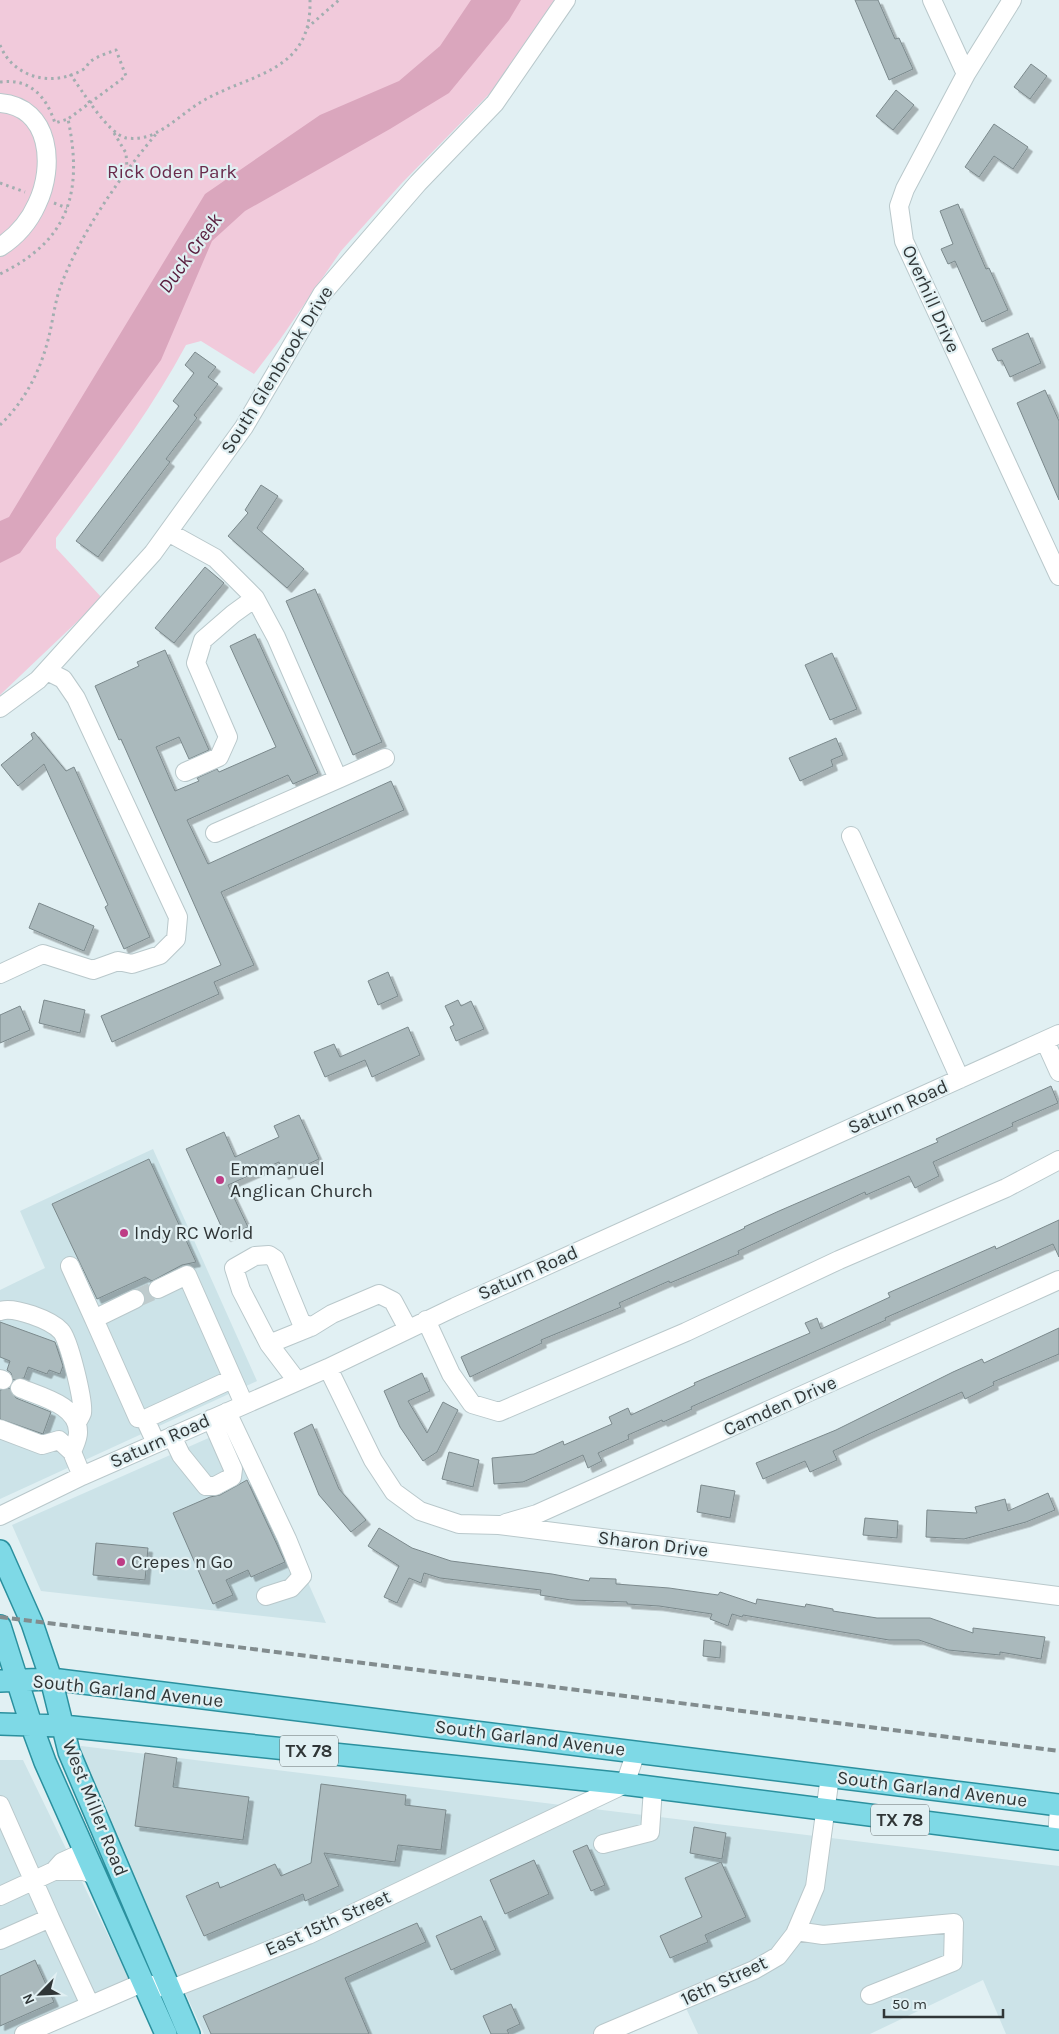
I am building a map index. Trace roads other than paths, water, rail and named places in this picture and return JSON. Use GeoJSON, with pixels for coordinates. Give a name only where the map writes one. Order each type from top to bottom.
{"type":"FeatureCollection","features":[{"type":"Feature","properties":{"kind":"main road","name":"West Miller Road"},"geometry":{"type":"LineString","coordinates":[[0,1551],[32,1623],[51,1679],[69,1752],[189,2034]]}},
{"type":"Feature","properties":{"kind":"main road","name":"West Miller Road"},"geometry":{"type":"LineString","coordinates":[[0,1626],[9,1680],[31,1724],[94,1875],[166,2034]]}},
{"type":"Feature","properties":{"kind":"main road","name":"South Garland Avenue"},"geometry":{"type":"LineString","coordinates":[[9,1680],[51,1679],[1059,1804]]}},
{"type":"Feature","properties":{"kind":"main road","name":"South Garland Avenue"},"geometry":{"type":"LineString","coordinates":[[0,1724],[63,1726],[625,1784],[1058,1839]]}},
{"type":"Feature","properties":{"kind":"street","name":"South Glenbrook Drive"},"geometry":{"type":"LineString","coordinates":[[0,708],[47,671],[153,553],[244,427],[322,294],[418,183],[495,103],[566,0]]}},
{"type":"Feature","properties":{"kind":"street"},"geometry":{"type":"LineString","coordinates":[[932,0],[966,74]]}},
{"type":"Feature","properties":{"kind":"street","name":"Overhill Drive"},"geometry":{"type":"LineString","coordinates":[[1012,0],[966,74],[905,189],[898,206],[904,241],[1059,576]]}},
{"type":"Feature","properties":{"kind":"street"},"geometry":{"type":"LineString","coordinates":[[0,103],[20,108],[40,125],[46,144],[47,161],[45,183],[38,203],[13,239],[0,247]]}},
{"type":"Feature","properties":{"kind":"street"},"geometry":{"type":"LineString","coordinates":[[168,532],[215,558],[255,598],[276,637],[338,779]]}},
{"type":"Feature","properties":{"kind":"street"},"geometry":{"type":"LineString","coordinates":[[185,772],[218,757],[228,737],[196,663],[203,640],[255,598]]}},
{"type":"Feature","properties":{"kind":"street"},"geometry":{"type":"LineString","coordinates":[[0,974],[43,954],[93,970],[118,961],[132,964],[160,955],[176,939],[178,917],[76,698],[63,679],[47,671]]}},
{"type":"Feature","properties":{"kind":"street"},"geometry":{"type":"LineString","coordinates":[[215,833],[385,758]]}},
{"type":"Feature","properties":{"kind":"street"},"geometry":{"type":"LineString","coordinates":[[850,836],[960,1078]]}},
{"type":"Feature","properties":{"kind":"street"},"geometry":{"type":"LineString","coordinates":[[1052,1037],[1059,1072]]}},
{"type":"Feature","properties":{"kind":"street","name":"Saturn Road"},"geometry":{"type":"LineString","coordinates":[[0,1516],[82,1476],[328,1368],[426,1320],[1052,1037]]}},
{"type":"Feature","properties":{"kind":"street"},"geometry":{"type":"LineString","coordinates":[[426,1320],[450,1374],[472,1404],[499,1412],[686,1332],[839,1260],[1006,1188],[1059,1160]]}},
{"type":"Feature","properties":{"kind":"street"},"geometry":{"type":"LineString","coordinates":[[297,1381],[269,1344],[241,1290],[234,1268],[255,1256],[270,1255],[275,1260],[301,1322],[310,1327]]}},
{"type":"Feature","properties":{"kind":"street"},"geometry":{"type":"LineString","coordinates":[[70,1266],[138,1418],[145,1419],[232,1379]]}},
{"type":"Feature","properties":{"kind":"street"},"geometry":{"type":"LineString","coordinates":[[158,1289],[187,1275],[244,1404]]}},
{"type":"Feature","properties":{"kind":"street","name":"Camden Drive"},"geometry":{"type":"LineString","coordinates":[[498,1525],[536,1514],[1059,1280]]}},
{"type":"Feature","properties":{"kind":"street"},"geometry":{"type":"LineString","coordinates":[[269,1344],[379,1294],[393,1300],[408,1329]]}},
{"type":"Feature","properties":{"kind":"street"},"geometry":{"type":"LineString","coordinates":[[94,1319],[135,1300]]}},
{"type":"Feature","properties":{"kind":"street"},"geometry":{"type":"LineString","coordinates":[[0,1311],[19,1311],[62,1331],[71,1352],[82,1402],[82,1414],[77,1423]]}},
{"type":"Feature","properties":{"kind":"street","name":"Sharon Drive"},"geometry":{"type":"LineString","coordinates":[[328,1368],[373,1460],[394,1492],[420,1510],[459,1524],[498,1525],[1059,1596]]}},
{"type":"Feature","properties":{"kind":"street"},"geometry":{"type":"LineString","coordinates":[[20,1388],[66,1408],[77,1423],[78,1434],[72,1452]]}},
{"type":"Feature","properties":{"kind":"street"},"geometry":{"type":"LineString","coordinates":[[145,1419],[181,1455],[206,1486],[215,1486],[232,1477],[233,1469],[219,1416]]}},
{"type":"Feature","properties":{"kind":"street"},"geometry":{"type":"LineString","coordinates":[[219,1416],[287,1539],[302,1576],[291,1588],[266,1596]]}},
{"type":"Feature","properties":{"kind":"street"},"geometry":{"type":"LineString","coordinates":[[0,1429],[42,1445],[58,1440],[72,1452],[82,1476]]}},
{"type":"Feature","properties":{"kind":"street"},"geometry":{"type":"LineString","coordinates":[[625,1784],[636,1752]]}},
{"type":"Feature","properties":{"kind":"street","name":"16th Street"},"geometry":{"type":"LineString","coordinates":[[603,2034],[754,1970],[778,1956],[796,1931],[815,1887],[830,1776]]}},
{"type":"Feature","properties":{"kind":"street","name":"East 15th Street"},"geometry":{"type":"LineString","coordinates":[[171,1989],[308,1935],[625,1784]]}},
{"type":"Feature","properties":{"kind":"street"},"geometry":{"type":"LineString","coordinates":[[603,1844],[650,1832],[653,1788]]}},
{"type":"Feature","properties":{"kind":"street"},"geometry":{"type":"LineString","coordinates":[[0,1805],[90,2006]]}},
{"type":"Feature","properties":{"kind":"street"},"geometry":{"type":"LineString","coordinates":[[1058,1839],[1059,1808]]}},
{"type":"Feature","properties":{"kind":"street"},"geometry":{"type":"LineString","coordinates":[[54,1871],[62,1862],[84,1852]]}},
{"type":"Feature","properties":{"kind":"street"},"geometry":{"type":"LineString","coordinates":[[0,1896],[54,1871],[84,1872],[94,1875]]}},
{"type":"Feature","properties":{"kind":"street"},"geometry":{"type":"LineString","coordinates":[[0,1940],[50,1918]]}},
{"type":"Feature","properties":{"kind":"street"},"geometry":{"type":"LineString","coordinates":[[796,1931],[822,1935],[954,1924],[952,1962],[870,1995]]}},
{"type":"Feature","properties":{"kind":"street"},"geometry":{"type":"LineString","coordinates":[[24,2034],[142,1983],[171,1989]]}},
{"type":"Feature","properties":{"kind":"water","name":"Duck Creek"},"geometry":{"type":"Polygon","coordinates":[[[471,0],[521,0],[509,20],[449,93],[390,129],[245,211],[212,241],[161,360],[20,553],[0,563],[0,521],[9,517],[205,194],[320,115],[399,81],[440,46],[471,0]]]}},
{"type":"Feature","properties":{"kind":"tunnel"},"geometry":{"type":"LineString","coordinates":[[135,1299],[158,1289]]}},
{"type":"Feature","properties":{"kind":"railway"},"geometry":{"type":"LineString","coordinates":[[0,1617],[1059,1751]]}},
{"type":"Feature","properties":{"kind":"place","name":"Emmanuel Anglican Church"},"geometry":{"type":"Point","coordinates":[220,1180]}},
{"type":"Feature","properties":{"kind":"place","name":"Indy RC World"},"geometry":{"type":"Point","coordinates":[124,1233]}},
{"type":"Feature","properties":{"kind":"place","name":"Crepes n Go"},"geometry":{"type":"Point","coordinates":[121,1562]}},
{"type":"Feature","properties":{"kind":"park label","name":"Rick Oden Park"},"geometry":{"type":"Point","coordinates":[172,172]}}]}
